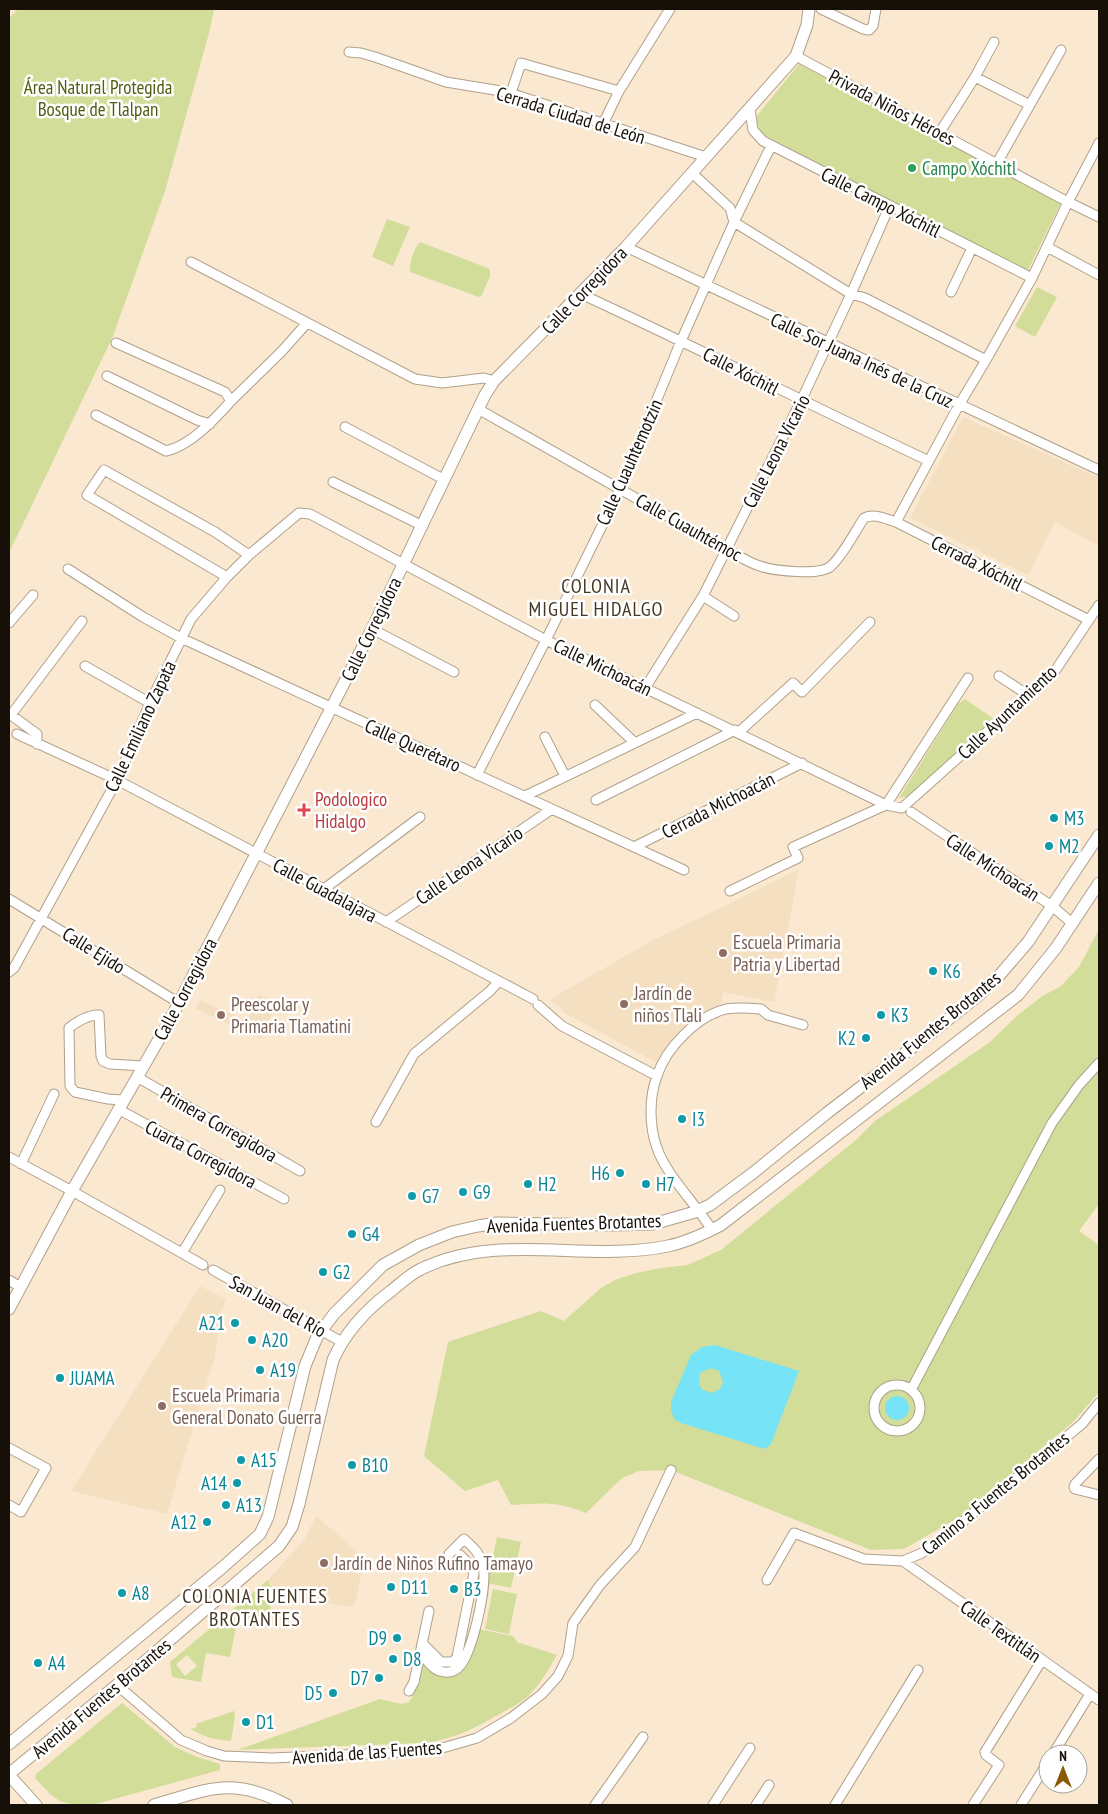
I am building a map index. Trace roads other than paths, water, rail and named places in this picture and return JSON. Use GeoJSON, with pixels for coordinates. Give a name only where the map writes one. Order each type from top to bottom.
{"type":"FeatureCollection","features":[{"type":"Feature","properties":{"kind":"street"},"geometry":{"type":"LineString","coordinates":[[602,124],[618,91],[670,9]]}},
{"type":"Feature","properties":{"kind":"street","name":"Calle Corregidora"},"geometry":{"type":"LineString","coordinates":[[9,1309],[72,1191],[179,1003],[372,630],[478,410],[494,381],[626,247],[796,56],[807,25],[809,9]]}},
{"type":"Feature","properties":{"kind":"street"},"geometry":{"type":"LineString","coordinates":[[821,9],[869,30],[873,26],[876,9]]}},
{"type":"Feature","properties":{"kind":"street"},"geometry":{"type":"LineString","coordinates":[[940,132],[975,78],[994,42]]}},
{"type":"Feature","properties":{"kind":"street"},"geometry":{"type":"LineString","coordinates":[[997,164],[1061,50]]}},
{"type":"Feature","properties":{"kind":"street","name":"Cerrada Ciudad de León"},"geometry":{"type":"LineString","coordinates":[[349,52],[375,56],[446,82],[511,93],[706,157]]}},
{"type":"Feature","properties":{"kind":"street","name":"Privada Niños Héroes"},"geometry":{"type":"LineString","coordinates":[[796,56],[1068,202],[1099,216]]}},
{"type":"Feature","properties":{"kind":"street"},"geometry":{"type":"LineString","coordinates":[[511,93],[521,63],[618,91]]}},
{"type":"Feature","properties":{"kind":"street"},"geometry":{"type":"LineString","coordinates":[[975,78],[1030,104]]}},
{"type":"Feature","properties":{"kind":"street","name":"Calle Campo Xóchitl"},"geometry":{"type":"LineString","coordinates":[[750,109],[753,130],[763,141],[771,146],[1032,278]]}},
{"type":"Feature","properties":{"kind":"street"},"geometry":{"type":"LineString","coordinates":[[896,522],[958,405],[986,360],[1032,278],[1068,202],[1099,144]]}},
{"type":"Feature","properties":{"kind":"street","name":"Calle Cuauhtemotzin"},"geometry":{"type":"LineString","coordinates":[[477,774],[546,640],[620,489],[681,340],[734,222],[771,146]]}},
{"type":"Feature","properties":{"kind":"street"},"geometry":{"type":"LineString","coordinates":[[692,174],[730,208],[734,222],[851,294],[865,298],[986,360]]}},
{"type":"Feature","properties":{"kind":"street","name":"Calle Leona Vicario"},"geometry":{"type":"LineString","coordinates":[[645,688],[703,596],[801,401],[890,205]]}},
{"type":"Feature","properties":{"kind":"street","name":"Calle Sor Juana Inés de la Cruz"},"geometry":{"type":"LineString","coordinates":[[626,247],[1099,470]]}},
{"type":"Feature","properties":{"kind":"street"},"geometry":{"type":"LineString","coordinates":[[1047,247],[1099,274]]}},
{"type":"Feature","properties":{"kind":"street"},"geometry":{"type":"LineString","coordinates":[[951,292],[972,248]]}},
{"type":"Feature","properties":{"kind":"street"},"geometry":{"type":"LineString","coordinates":[[191,262],[415,379],[442,383],[484,378],[494,381]]}},
{"type":"Feature","properties":{"kind":"street","name":"Calle Xóchitl"},"geometry":{"type":"LineString","coordinates":[[581,294],[681,340],[801,401],[929,461]]}},
{"type":"Feature","properties":{"kind":"street"},"geometry":{"type":"LineString","coordinates":[[96,415],[166,451],[176,449],[210,424],[276,358],[307,323]]}},
{"type":"Feature","properties":{"kind":"street"},"geometry":{"type":"LineString","coordinates":[[116,343],[225,392],[231,401]]}},
{"type":"Feature","properties":{"kind":"street"},"geometry":{"type":"LineString","coordinates":[[107,376],[197,420],[210,424]]}},
{"type":"Feature","properties":{"kind":"street","name":"Calle Cuauhtémoc"},"geometry":{"type":"LineString","coordinates":[[478,410],[759,566],[811,572],[831,567],[864,518]]}},
{"type":"Feature","properties":{"kind":"street"},"geometry":{"type":"LineString","coordinates":[[345,427],[445,480]]}},
{"type":"Feature","properties":{"kind":"street"},"geometry":{"type":"LineString","coordinates":[[227,577],[87,495],[104,470],[215,532],[249,555]]}},
{"type":"Feature","properties":{"kind":"street"},"geometry":{"type":"LineString","coordinates":[[333,482],[423,526]]}},
{"type":"Feature","properties":{"kind":"street","name":"Calle Michoacán"},"geometry":{"type":"LineString","coordinates":[[310,514],[546,640],[737,731],[886,805],[902,808]]}},
{"type":"Feature","properties":{"kind":"street","name":"Calle Emiliano Zapata"},"geometry":{"type":"LineString","coordinates":[[9,972],[14,968],[117,780],[150,703],[191,619],[227,577],[249,555],[295,516],[310,514]]}},
{"type":"Feature","properties":{"kind":"street","name":"Cerrada Xóchitl"},"geometry":{"type":"LineString","coordinates":[[864,518],[870,515],[896,522],[1089,620]]}},
{"type":"Feature","properties":{"kind":"street","name":"Calle Querétaro"},"geometry":{"type":"LineString","coordinates":[[68,569],[143,617],[181,638],[331,709],[684,870]]}},
{"type":"Feature","properties":{"kind":"street"},"geometry":{"type":"LineString","coordinates":[[9,623],[32,595]]}},
{"type":"Feature","properties":{"kind":"street"},"geometry":{"type":"LineString","coordinates":[[703,596],[734,616]]}},
{"type":"Feature","properties":{"kind":"street","name":"Calle Ayuntamiento"},"geometry":{"type":"LineString","coordinates":[[902,808],[1055,671],[1099,605]]}},
{"type":"Feature","properties":{"kind":"street"},"geometry":{"type":"LineString","coordinates":[[38,744],[37,734],[10,714],[82,621]]}},
{"type":"Feature","properties":{"kind":"street"},"geometry":{"type":"LineString","coordinates":[[596,800],[737,731],[793,683],[802,692],[870,622]]}},
{"type":"Feature","properties":{"kind":"street"},"geometry":{"type":"LineString","coordinates":[[372,630],[454,672]]}},
{"type":"Feature","properties":{"kind":"street"},"geometry":{"type":"LineString","coordinates":[[85,666],[150,703]]}},
{"type":"Feature","properties":{"kind":"street"},"geometry":{"type":"LineString","coordinates":[[998,676],[1028,695]]}},
{"type":"Feature","properties":{"kind":"street"},"geometry":{"type":"LineString","coordinates":[[730,891],[798,858],[793,847],[886,805],[968,678]]}},
{"type":"Feature","properties":{"kind":"street"},"geometry":{"type":"LineString","coordinates":[[595,705],[635,743]]}},
{"type":"Feature","properties":{"kind":"street","name":"Calle Leona Vicario"},"geometry":{"type":"LineString","coordinates":[[524,796],[697,712]]}},
{"type":"Feature","properties":{"kind":"street","name":"Calle Guadalajara"},"geometry":{"type":"LineString","coordinates":[[17,734],[117,780],[499,981],[535,1002],[562,1026],[657,1076]]}},
{"type":"Feature","properties":{"kind":"street"},"geometry":{"type":"LineString","coordinates":[[545,737],[565,776]]}},
{"type":"Feature","properties":{"kind":"street","name":"Cerrada Michoacán"},"geometry":{"type":"LineString","coordinates":[[634,847],[802,763]]}},
{"type":"Feature","properties":{"kind":"street","name":"Calle Leona Vicario"},"geometry":{"type":"LineString","coordinates":[[386,922],[552,809]]}},
{"type":"Feature","properties":{"kind":"street","name":"Calle Michoacán"},"geometry":{"type":"LineString","coordinates":[[911,812],[1052,906],[1073,924]]}},
{"type":"Feature","properties":{"kind":"street"},"geometry":{"type":"LineString","coordinates":[[324,889],[420,817]]}},
{"type":"Feature","properties":{"kind":"street","name":"Avenida Fuentes Brotantes"},"geometry":{"type":"LineString","coordinates":[[9,1744],[260,1534],[268,1517],[304,1366],[322,1330],[348,1298],[383,1266],[419,1245],[452,1232],[497,1223],[653,1224],[700,1210],[710,1205],[979,995],[1014,960],[1099,835]]}},
{"type":"Feature","properties":{"kind":"street","name":"Avenida Fuentes Brotantes"},"geometry":{"type":"LineString","coordinates":[[9,1775],[279,1546],[292,1527],[299,1504],[333,1360],[342,1342],[381,1298],[420,1269],[467,1253],[494,1249],[638,1250],[668,1246],[692,1239],[721,1225],[821,1150],[1018,996],[1038,973],[1099,884]]}},
{"type":"Feature","properties":{"kind":"street","name":"Calle Ejido"},"geometry":{"type":"LineString","coordinates":[[9,899],[179,1003]]}},
{"type":"Feature","properties":{"kind":"street"},"geometry":{"type":"LineString","coordinates":[[376,1122],[414,1054],[490,991],[499,981]]}},
{"type":"Feature","properties":{"kind":"street"},"geometry":{"type":"LineString","coordinates":[[712,1230],[700,1210],[669,1170],[656,1146],[653,1134],[652,1107],[657,1076],[682,1036],[696,1024],[717,1012],[736,1008],[761,1009],[768,1015],[803,1025]]}},
{"type":"Feature","properties":{"kind":"street"},"geometry":{"type":"LineString","coordinates":[[121,1105],[75,1092],[70,1086],[69,1028],[95,1015],[99,1016],[101,1056],[103,1061],[110,1064],[143,1066]]}},
{"type":"Feature","properties":{"kind":"street"},"geometry":{"type":"LineString","coordinates":[[912,1390],[1052,1123],[1079,1085],[1099,1063]]}},
{"type":"Feature","properties":{"kind":"street","name":"Primera Corregidora"},"geometry":{"type":"LineString","coordinates":[[137,1077],[300,1170]]}},
{"type":"Feature","properties":{"kind":"street"},"geometry":{"type":"LineString","coordinates":[[21,1164],[54,1094]]}},
{"type":"Feature","properties":{"kind":"street","name":"Cuarta Corregidora"},"geometry":{"type":"LineString","coordinates":[[121,1105],[284,1199]]}},
{"type":"Feature","properties":{"kind":"street"},"geometry":{"type":"LineString","coordinates":[[9,1157],[203,1265]]}},
{"type":"Feature","properties":{"kind":"street"},"geometry":{"type":"LineString","coordinates":[[182,1254],[220,1190]]}},
{"type":"Feature","properties":{"kind":"street","name":"San Juan del Río"},"geometry":{"type":"LineString","coordinates":[[213,1270],[342,1342]]}},
{"type":"Feature","properties":{"kind":"street"},"geometry":{"type":"LineString","coordinates":[[9,1280],[20,1287]]}},
{"type":"Feature","properties":{"kind":"street"},"geometry":{"type":"LineString","coordinates":[[893,1385],[903,1385],[912,1390],[918,1397],[920,1406],[919,1415],[915,1423],[900,1431],[891,1431],[883,1427],[877,1421],[873,1412],[877,1394],[884,1388],[893,1385]]}},
{"type":"Feature","properties":{"kind":"street","name":"Camino a Fuentes Brotantes"},"geometry":{"type":"LineString","coordinates":[[767,1580],[794,1533],[864,1559],[903,1561],[922,1553],[1082,1424],[1099,1402]]}},
{"type":"Feature","properties":{"kind":"street"},"geometry":{"type":"LineString","coordinates":[[9,1448],[46,1468],[21,1512],[9,1506]]}},
{"type":"Feature","properties":{"kind":"street"},"geometry":{"type":"LineString","coordinates":[[1099,1459],[1074,1484],[1075,1489],[1099,1495]]}},
{"type":"Feature","properties":{"kind":"street","name":"Avenida de las Fuentes"},"geometry":{"type":"LineString","coordinates":[[117,1685],[182,1740],[224,1756],[272,1758],[388,1753],[439,1749],[477,1738],[511,1718],[542,1694],[558,1676],[568,1656],[573,1623],[600,1585],[635,1547],[671,1470]]}},
{"type":"Feature","properties":{"kind":"street"},"geometry":{"type":"LineString","coordinates":[[422,1648],[435,1669],[447,1672],[454,1671],[467,1656],[472,1639],[481,1606],[484,1568],[480,1554],[464,1539],[448,1554]]}},
{"type":"Feature","properties":{"kind":"street"},"geometry":{"type":"LineString","coordinates":[[422,1648],[441,1662],[453,1662],[457,1657],[474,1573],[470,1565],[460,1555]]}},
{"type":"Feature","properties":{"kind":"street","name":"Calle Textitlán"},"geometry":{"type":"LineString","coordinates":[[903,1561],[1099,1700]]}},
{"type":"Feature","properties":{"kind":"street"},"geometry":{"type":"LineString","coordinates":[[176,1606],[189,1624]]}},
{"type":"Feature","properties":{"kind":"street"},"geometry":{"type":"LineString","coordinates":[[409,1691],[414,1682],[429,1611]]}},
{"type":"Feature","properties":{"kind":"street"},"geometry":{"type":"LineString","coordinates":[[973,1805],[999,1765],[986,1755],[985,1752],[1042,1660]]}},
{"type":"Feature","properties":{"kind":"street"},"geometry":{"type":"LineString","coordinates":[[835,1805],[918,1670]]}},
{"type":"Feature","properties":{"kind":"street"},"geometry":{"type":"LineString","coordinates":[[1059,1744],[1090,1694]]}},
{"type":"Feature","properties":{"kind":"street"},"geometry":{"type":"LineString","coordinates":[[596,1805],[643,1737]]}},
{"type":"Feature","properties":{"kind":"street"},"geometry":{"type":"LineString","coordinates":[[714,1805],[750,1748]]}},
{"type":"Feature","properties":{"kind":"street"},"geometry":{"type":"LineString","coordinates":[[9,1775],[36,1805]]}},
{"type":"Feature","properties":{"kind":"street"},"geometry":{"type":"LineString","coordinates":[[1020,1805],[1038,1777]]}},
{"type":"Feature","properties":{"kind":"street"},"geometry":{"type":"LineString","coordinates":[[756,1805],[769,1785]]}},
{"type":"Feature","properties":{"kind":"street"},"geometry":{"type":"LineString","coordinates":[[154,1805],[211,1789],[226,1787],[245,1788],[260,1792],[287,1805]]}},
{"type":"Feature","properties":{"kind":"water"},"geometry":{"type":"Polygon","coordinates":[[[715,1345],[799,1371],[771,1444],[765,1449],[681,1423],[674,1419],[671,1402],[691,1355],[702,1347],[715,1345]],[[711,1368],[700,1373],[699,1385],[703,1390],[712,1393],[720,1389],[723,1382],[719,1371],[711,1368]]]}},
{"type":"Feature","properties":{"kind":"water"},"geometry":{"type":"Polygon","coordinates":[[[897,1396],[905,1400],[909,1408],[905,1416],[897,1420],[889,1416],[885,1408],[889,1400],[897,1396]]]}},
{"type":"Feature","properties":{"kind":"place","name":"Campo Xóchitl"},"geometry":{"type":"Point","coordinates":[912,168]}},
{"type":"Feature","properties":{"kind":"place","name":"Podologico Hidalgo"},"geometry":{"type":"Point","coordinates":[304,810]}},
{"type":"Feature","properties":{"kind":"place","name":"M3"},"geometry":{"type":"Point","coordinates":[1054,818]}},
{"type":"Feature","properties":{"kind":"place","name":"M2"},"geometry":{"type":"Point","coordinates":[1049,846]}},
{"type":"Feature","properties":{"kind":"place","name":"Escuela Primaria Patria y Libertad"},"geometry":{"type":"Point","coordinates":[723,953]}},
{"type":"Feature","properties":{"kind":"place","name":"K6"},"geometry":{"type":"Point","coordinates":[933,971]}},
{"type":"Feature","properties":{"kind":"place","name":"Jardín de niños Tlali"},"geometry":{"type":"Point","coordinates":[624,1004]}},
{"type":"Feature","properties":{"kind":"place","name":"Preescolar y Primaria Tlamatini"},"geometry":{"type":"Point","coordinates":[221,1015]}},
{"type":"Feature","properties":{"kind":"place","name":"K3"},"geometry":{"type":"Point","coordinates":[881,1015]}},
{"type":"Feature","properties":{"kind":"place","name":"K2"},"geometry":{"type":"Point","coordinates":[866,1038]}},
{"type":"Feature","properties":{"kind":"place","name":"I3"},"geometry":{"type":"Point","coordinates":[682,1119]}},
{"type":"Feature","properties":{"kind":"place","name":"H6"},"geometry":{"type":"Point","coordinates":[620,1173]}},
{"type":"Feature","properties":{"kind":"place","name":"H2"},"geometry":{"type":"Point","coordinates":[528,1184]}},
{"type":"Feature","properties":{"kind":"place","name":"H7"},"geometry":{"type":"Point","coordinates":[646,1184]}},
{"type":"Feature","properties":{"kind":"place","name":"G9"},"geometry":{"type":"Point","coordinates":[463,1192]}},
{"type":"Feature","properties":{"kind":"place","name":"G7"},"geometry":{"type":"Point","coordinates":[412,1196]}},
{"type":"Feature","properties":{"kind":"place","name":"G4"},"geometry":{"type":"Point","coordinates":[352,1234]}},
{"type":"Feature","properties":{"kind":"place","name":"G2"},"geometry":{"type":"Point","coordinates":[323,1272]}},
{"type":"Feature","properties":{"kind":"place","name":"A21"},"geometry":{"type":"Point","coordinates":[235,1323]}},
{"type":"Feature","properties":{"kind":"place","name":"A20"},"geometry":{"type":"Point","coordinates":[252,1340]}},
{"type":"Feature","properties":{"kind":"place","name":"A19"},"geometry":{"type":"Point","coordinates":[260,1370]}},
{"type":"Feature","properties":{"kind":"place","name":"JUAMA"},"geometry":{"type":"Point","coordinates":[60,1378]}},
{"type":"Feature","properties":{"kind":"place","name":"Escuela Primaria General Donato Guerra"},"geometry":{"type":"Point","coordinates":[162,1406]}},
{"type":"Feature","properties":{"kind":"place","name":"A15"},"geometry":{"type":"Point","coordinates":[241,1460]}},
{"type":"Feature","properties":{"kind":"place","name":"B10"},"geometry":{"type":"Point","coordinates":[352,1465]}},
{"type":"Feature","properties":{"kind":"place","name":"A14"},"geometry":{"type":"Point","coordinates":[237,1483]}},
{"type":"Feature","properties":{"kind":"place","name":"A13"},"geometry":{"type":"Point","coordinates":[226,1505]}},
{"type":"Feature","properties":{"kind":"place","name":"A12"},"geometry":{"type":"Point","coordinates":[207,1522]}},
{"type":"Feature","properties":{"kind":"place","name":"Jardín de Niños Rufino Tamayo"},"geometry":{"type":"Point","coordinates":[324,1563]}},
{"type":"Feature","properties":{"kind":"place","name":"D11"},"geometry":{"type":"Point","coordinates":[391,1587]}},
{"type":"Feature","properties":{"kind":"place","name":"B3"},"geometry":{"type":"Point","coordinates":[454,1589]}},
{"type":"Feature","properties":{"kind":"place","name":"A8"},"geometry":{"type":"Point","coordinates":[122,1593]}},
{"type":"Feature","properties":{"kind":"place","name":"D9"},"geometry":{"type":"Point","coordinates":[397,1638]}},
{"type":"Feature","properties":{"kind":"place","name":"D8"},"geometry":{"type":"Point","coordinates":[393,1659]}},
{"type":"Feature","properties":{"kind":"place","name":"A4"},"geometry":{"type":"Point","coordinates":[38,1663]}},
{"type":"Feature","properties":{"kind":"place","name":"D7"},"geometry":{"type":"Point","coordinates":[379,1678]}},
{"type":"Feature","properties":{"kind":"place","name":"D5"},"geometry":{"type":"Point","coordinates":[333,1693]}},
{"type":"Feature","properties":{"kind":"place","name":"D1"},"geometry":{"type":"Point","coordinates":[246,1722]}},
{"type":"Feature","properties":{"kind":"district","name":"COLONIA MIGUEL HIDALGO"},"geometry":{"type":"Point","coordinates":[596,598]}},
{"type":"Feature","properties":{"kind":"district","name":"COLONIA FUENTES BROTANTES"},"geometry":{"type":"Point","coordinates":[255,1608]}},
{"type":"Feature","properties":{"kind":"park label","name":"Área Natural Protegida Bosque de Tlalpan"},"geometry":{"type":"Point","coordinates":[98,98]}}]}
